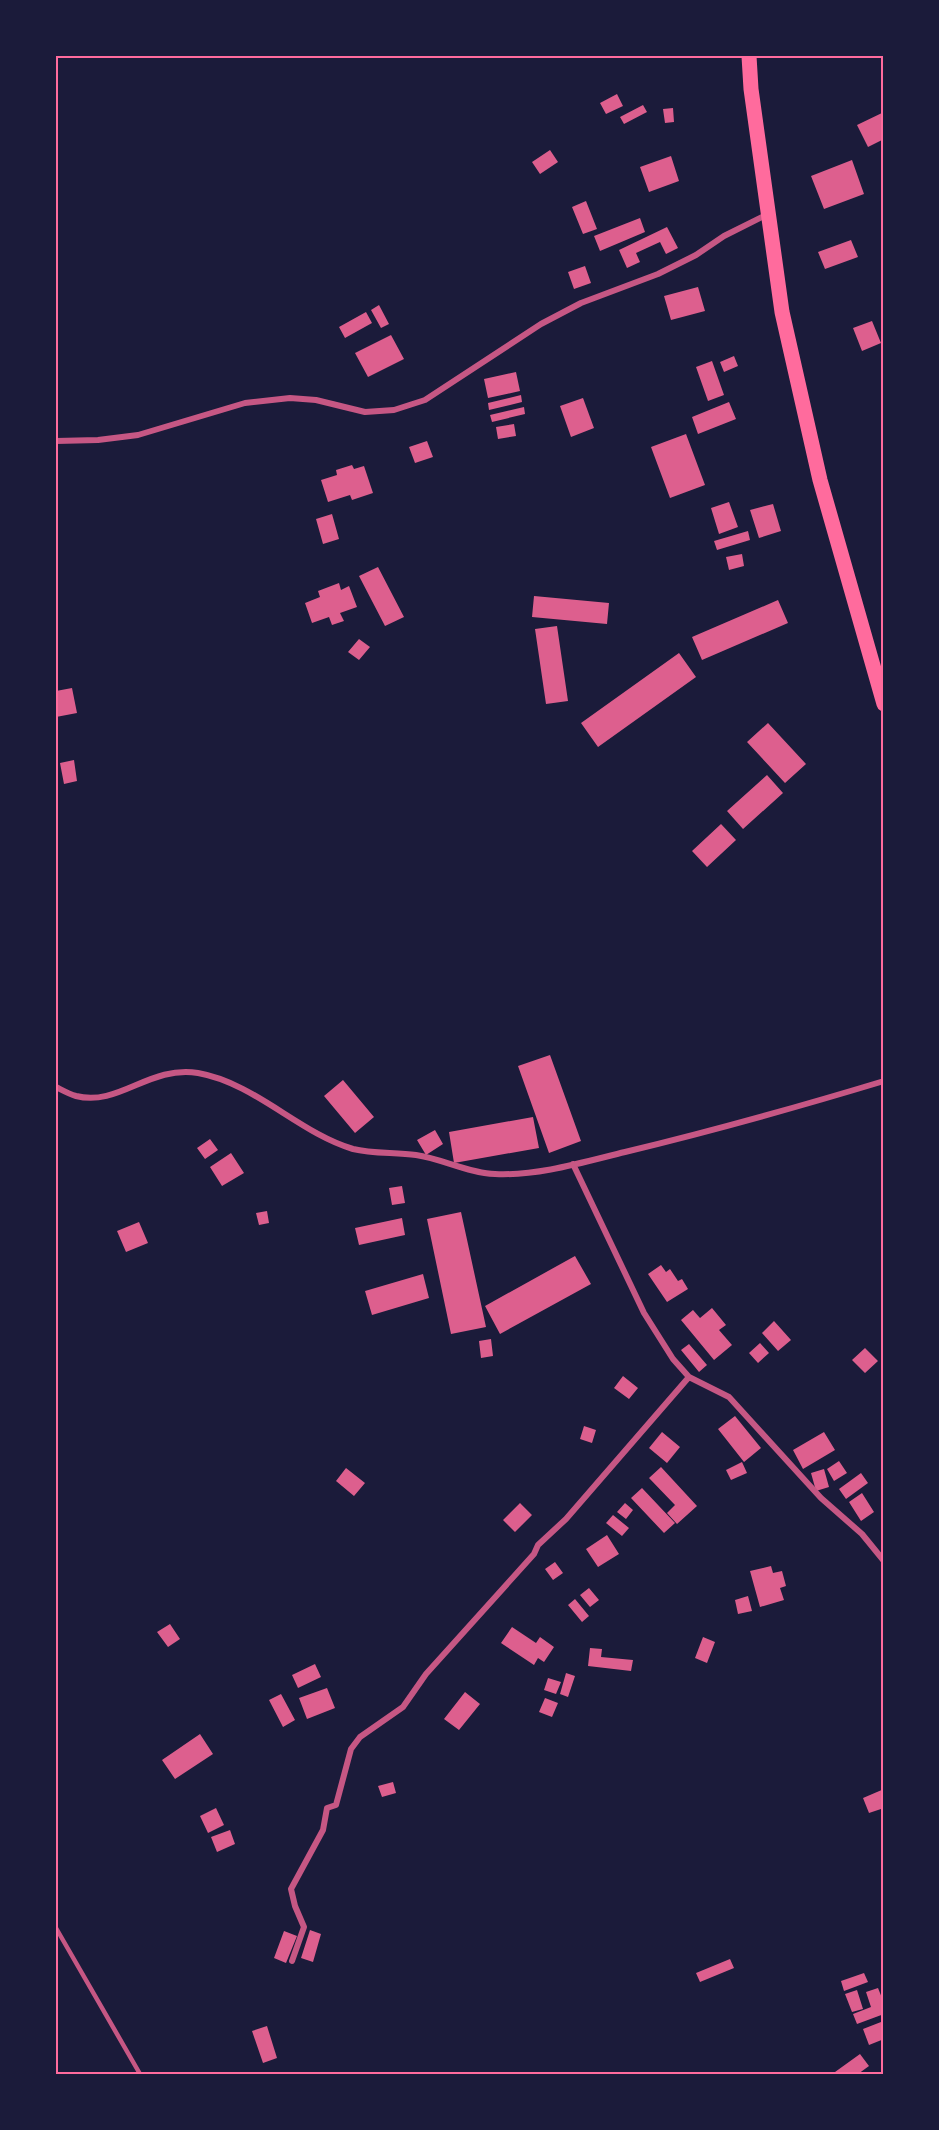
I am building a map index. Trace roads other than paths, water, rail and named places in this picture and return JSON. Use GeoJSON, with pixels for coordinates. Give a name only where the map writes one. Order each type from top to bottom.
{"type":"FeatureCollection","features":[{"type":"Feature","properties":{"kind":"main road"},"geometry":{"type":"LineString","coordinates":[[749,56],[751,88],[782,312],[820,480],[881,684],[884,704]]}},
{"type":"Feature","properties":{"kind":"street"},"geometry":{"type":"LineString","coordinates":[[56,441],[98,440],[138,435],[246,404],[290,398],[316,400],[365,412],[394,410],[426,400],[541,324],[581,303],[658,274],[696,255],[724,236],[768,213]]}},
{"type":"Feature","properties":{"kind":"street"},"geometry":{"type":"LineString","coordinates":[[56,1087],[76,1096],[97,1098],[117,1094],[163,1074],[198,1073],[233,1086],[337,1144],[356,1150],[422,1156],[473,1172],[496,1174],[528,1172],[573,1164],[758,1118],[884,1081]]}},
{"type":"Feature","properties":{"kind":"street"},"geometry":{"type":"LineString","coordinates":[[573,1164],[658,1338],[689,1377],[729,1396],[821,1498],[862,1534],[884,1561]]}},
{"type":"Feature","properties":{"kind":"street"},"geometry":{"type":"LineString","coordinates":[[292,1961],[304,1927],[291,1889],[323,1830],[327,1808],[336,1805],[351,1749],[360,1737],[403,1707],[426,1674],[534,1554],[538,1545],[566,1520],[689,1377]]}},
{"type":"Feature","properties":{"kind":"lane"},"geometry":{"type":"LineString","coordinates":[[56,1928],[140,2074]]}}]}
